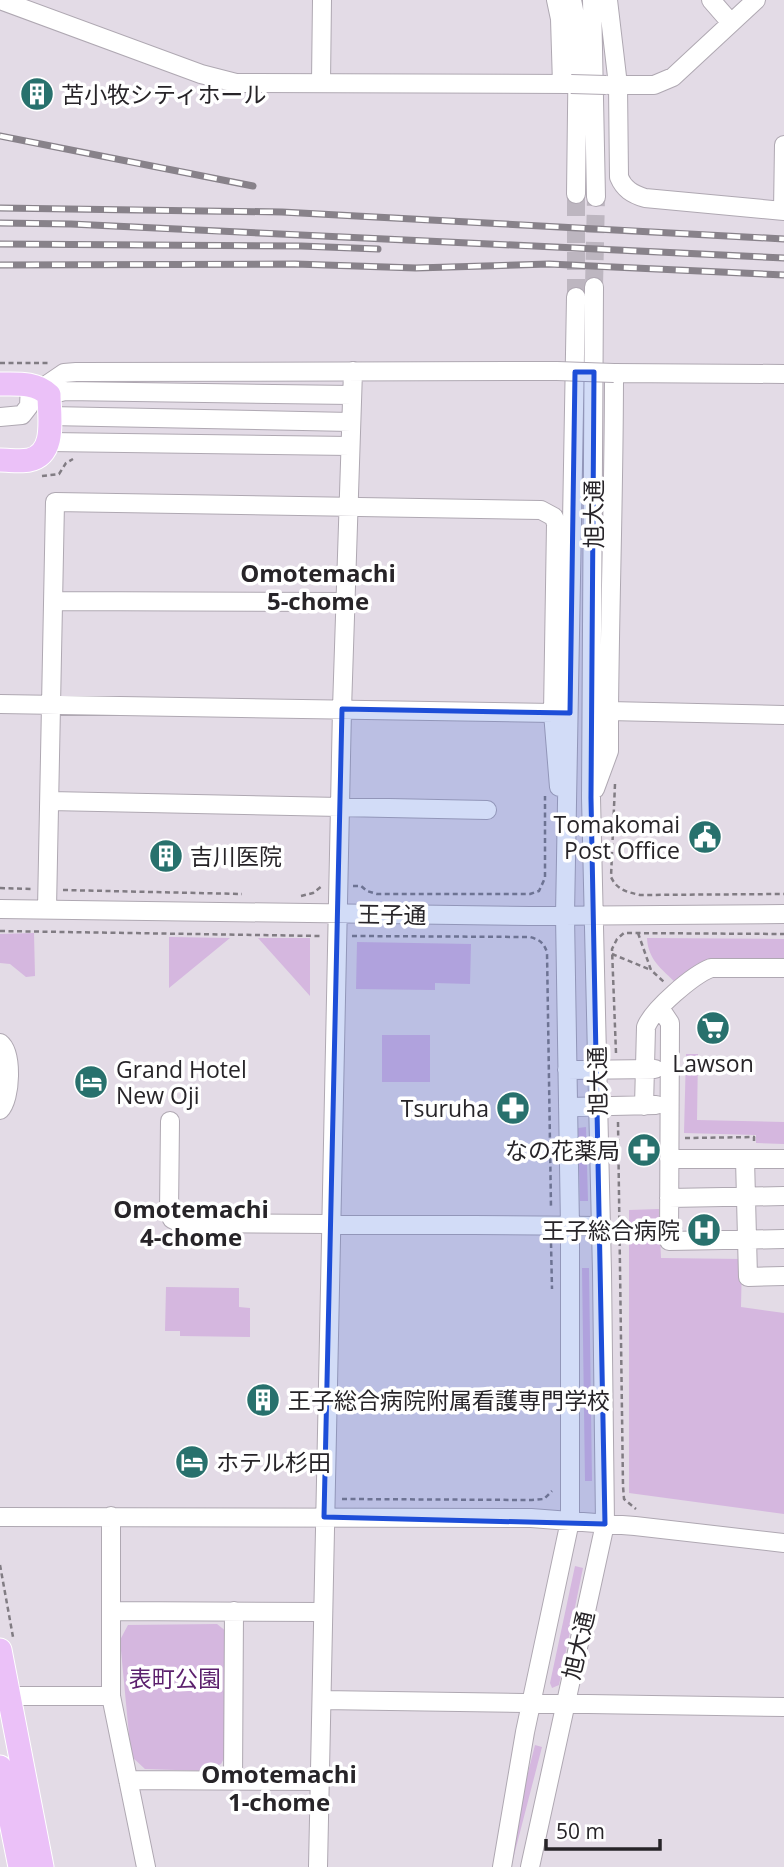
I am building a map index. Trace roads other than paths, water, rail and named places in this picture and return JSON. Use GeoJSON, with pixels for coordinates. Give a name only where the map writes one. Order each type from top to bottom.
{"type":"FeatureCollection","features":[{"type":"Feature","properties":{"kind":"main road"},"geometry":{"type":"LineString","coordinates":[[0,384],[43,396],[49,442],[42,453],[29,460],[0,460]]}},
{"type":"Feature","properties":{"kind":"main road"},"geometry":{"type":"LineString","coordinates":[[0,1650],[4,1696],[42,1867]]}},
{"type":"Feature","properties":{"kind":"main road"},"geometry":{"type":"LineString","coordinates":[[0,1767],[20,1867]]}},
{"type":"Feature","properties":{"kind":"street"},"geometry":{"type":"LineString","coordinates":[[0,0],[201,74],[236,83],[612,85],[654,85],[673,77],[756,0]]}},
{"type":"Feature","properties":{"kind":"street"},"geometry":{"type":"LineString","coordinates":[[321,82],[322,0]]}},
{"type":"Feature","properties":{"kind":"street"},"geometry":{"type":"LineString","coordinates":[[556,0],[566,84]]}},
{"type":"Feature","properties":{"kind":"street"},"geometry":{"type":"LineString","coordinates":[[572,0],[578,30],[576,194]]}},
{"type":"Feature","properties":{"kind":"street"},"geometry":{"type":"LineString","coordinates":[[592,0],[596,197]]}},
{"type":"Feature","properties":{"kind":"street"},"geometry":{"type":"LineString","coordinates":[[608,0],[619,177],[623,186],[634,195],[645,198],[783,211],[784,145]]}},
{"type":"Feature","properties":{"kind":"street"},"geometry":{"type":"LineString","coordinates":[[711,0],[731,23]]}},
{"type":"Feature","properties":{"kind":"street","name":"旭大通"},"geometry":{"type":"LineString","coordinates":[[530,1867],[604,1524],[601,1226],[591,798],[594,287]]}},
{"type":"Feature","properties":{"kind":"street","name":"旭大通"},"geometry":{"type":"LineString","coordinates":[[502,1867],[531,1704],[570,1521],[570,1227],[565,915],[576,297]]}},
{"type":"Feature","properties":{"kind":"street"},"geometry":{"type":"LineString","coordinates":[[318,1867],[342,709],[353,371]]}},
{"type":"Feature","properties":{"kind":"street"},"geometry":{"type":"LineString","coordinates":[[0,418],[22,415],[64,373],[556,371],[784,374]]}},
{"type":"Feature","properties":{"kind":"street"},"geometry":{"type":"LineString","coordinates":[[591,798],[609,751],[614,373]]}},
{"type":"Feature","properties":{"kind":"street"},"geometry":{"type":"LineString","coordinates":[[43,396],[65,391],[352,395]]}},
{"type":"Feature","properties":{"kind":"street"},"geometry":{"type":"LineString","coordinates":[[43,396],[351,422]]}},
{"type":"Feature","properties":{"kind":"street"},"geometry":{"type":"LineString","coordinates":[[49,442],[350,446]]}},
{"type":"Feature","properties":{"kind":"street"},"geometry":{"type":"LineString","coordinates":[[47,909],[55,502],[541,510],[554,517],[553,713],[558,783],[567,813]]}},
{"type":"Feature","properties":{"kind":"street"},"geometry":{"type":"LineString","coordinates":[[53,601],[346,602]]}},
{"type":"Feature","properties":{"kind":"street"},"geometry":{"type":"LineString","coordinates":[[0,704],[553,713]]}},
{"type":"Feature","properties":{"kind":"street"},"geometry":{"type":"LineString","coordinates":[[609,710],[784,715]]}},
{"type":"Feature","properties":{"kind":"street"},"geometry":{"type":"LineString","coordinates":[[50,801],[487,810]]}},
{"type":"Feature","properties":{"kind":"street","name":"王子通"},"geometry":{"type":"LineString","coordinates":[[0,909],[565,915],[784,914]]}},
{"type":"Feature","properties":{"kind":"street"},"geometry":{"type":"LineString","coordinates":[[643,1106],[646,1027],[649,1019],[660,1008],[701,972],[711,968],[784,968]]}},
{"type":"Feature","properties":{"kind":"street"},"geometry":{"type":"LineString","coordinates":[[660,1008],[670,1023],[670,1241],[784,1239]]}},
{"type":"Feature","properties":{"kind":"street"},"geometry":{"type":"LineString","coordinates":[[0,1043],[8,1054],[8,1098],[0,1110]]}},
{"type":"Feature","properties":{"kind":"street"},"geometry":{"type":"LineString","coordinates":[[567,1070],[670,1069]]}},
{"type":"Feature","properties":{"kind":"street"},"geometry":{"type":"LineString","coordinates":[[568,1107],[670,1105]]}},
{"type":"Feature","properties":{"kind":"street"},"geometry":{"type":"LineString","coordinates":[[170,1121],[169,1212],[172,1219],[180,1223],[601,1226]]}},
{"type":"Feature","properties":{"kind":"street"},"geometry":{"type":"LineString","coordinates":[[669,1158],[750,1154],[784,1159]]}},
{"type":"Feature","properties":{"kind":"street"},"geometry":{"type":"LineString","coordinates":[[750,1154],[746,1197],[748,1277],[784,1276]]}},
{"type":"Feature","properties":{"kind":"street"},"geometry":{"type":"LineString","coordinates":[[669,1198],[784,1196]]}},
{"type":"Feature","properties":{"kind":"street"},"geometry":{"type":"LineString","coordinates":[[111,1516],[111,1696],[146,1867]]}},
{"type":"Feature","properties":{"kind":"street"},"geometry":{"type":"LineString","coordinates":[[0,1517],[531,1518],[784,1544]]}},
{"type":"Feature","properties":{"kind":"street"},"geometry":{"type":"LineString","coordinates":[[111,1611],[322,1612]]}},
{"type":"Feature","properties":{"kind":"street"},"geometry":{"type":"LineString","coordinates":[[233,1780],[234,1611]]}},
{"type":"Feature","properties":{"kind":"street"},"geometry":{"type":"LineString","coordinates":[[4,1696],[111,1696]]}},
{"type":"Feature","properties":{"kind":"street"},"geometry":{"type":"LineString","coordinates":[[322,1700],[784,1707]]}},
{"type":"Feature","properties":{"kind":"street"},"geometry":{"type":"LineString","coordinates":[[128,1780],[320,1781]]}},
{"type":"Feature","properties":{"kind":"tunnel"},"geometry":{"type":"LineString","coordinates":[[576,194],[576,297]]}},
{"type":"Feature","properties":{"kind":"tunnel"},"geometry":{"type":"LineString","coordinates":[[594,287],[596,197]]}},
{"type":"Feature","properties":{"kind":"railway"},"geometry":{"type":"LineString","coordinates":[[0,136],[253,186]]}},
{"type":"Feature","properties":{"kind":"railway"},"geometry":{"type":"LineString","coordinates":[[0,208],[282,212],[784,239]]}},
{"type":"Feature","properties":{"kind":"railway"},"geometry":{"type":"LineString","coordinates":[[0,223],[71,224],[784,258]]}},
{"type":"Feature","properties":{"kind":"railway"},"geometry":{"type":"LineString","coordinates":[[0,244],[378,249]]}},
{"type":"Feature","properties":{"kind":"railway"},"geometry":{"type":"LineString","coordinates":[[0,265],[295,264],[416,268],[549,264],[784,275]]}},
{"type":"Feature","properties":{"kind":"place","name":"苫小牧シティホール"},"geometry":{"type":"Point","coordinates":[37,94]}},
{"type":"Feature","properties":{"kind":"place","name":"Tomakomai Post Office"},"geometry":{"type":"Point","coordinates":[705,837]}},
{"type":"Feature","properties":{"kind":"place","name":"吉川医院"},"geometry":{"type":"Point","coordinates":[166,856]}},
{"type":"Feature","properties":{"kind":"place","name":"Lawson"},"geometry":{"type":"Point","coordinates":[713,1028]}},
{"type":"Feature","properties":{"kind":"place","name":"Grand Hotel New Oji"},"geometry":{"type":"Point","coordinates":[91,1082]}},
{"type":"Feature","properties":{"kind":"place","name":"Tsuruha"},"geometry":{"type":"Point","coordinates":[513,1108]}},
{"type":"Feature","properties":{"kind":"place","name":"なの花薬局"},"geometry":{"type":"Point","coordinates":[644,1150]}},
{"type":"Feature","properties":{"kind":"place","name":"王子総合病院"},"geometry":{"type":"Point","coordinates":[704,1230]}},
{"type":"Feature","properties":{"kind":"place","name":"王子総合病院附属看護専門学校"},"geometry":{"type":"Point","coordinates":[263,1400]}},
{"type":"Feature","properties":{"kind":"place","name":"ホテル杉田"},"geometry":{"type":"Point","coordinates":[192,1462]}},
{"type":"Feature","properties":{"kind":"district","name":"Omotemachi 5-chome"},"geometry":{"type":"Point","coordinates":[318,586]}},
{"type":"Feature","properties":{"kind":"district","name":"Omotemachi 4-chome"},"geometry":{"type":"Point","coordinates":[191,1222]}},
{"type":"Feature","properties":{"kind":"district","name":"Omotemachi 1-chome"},"geometry":{"type":"Point","coordinates":[279,1787]}},
{"type":"Feature","properties":{"kind":"park label","name":"表町公園"},"geometry":{"type":"Point","coordinates":[175,1678]}}]}
